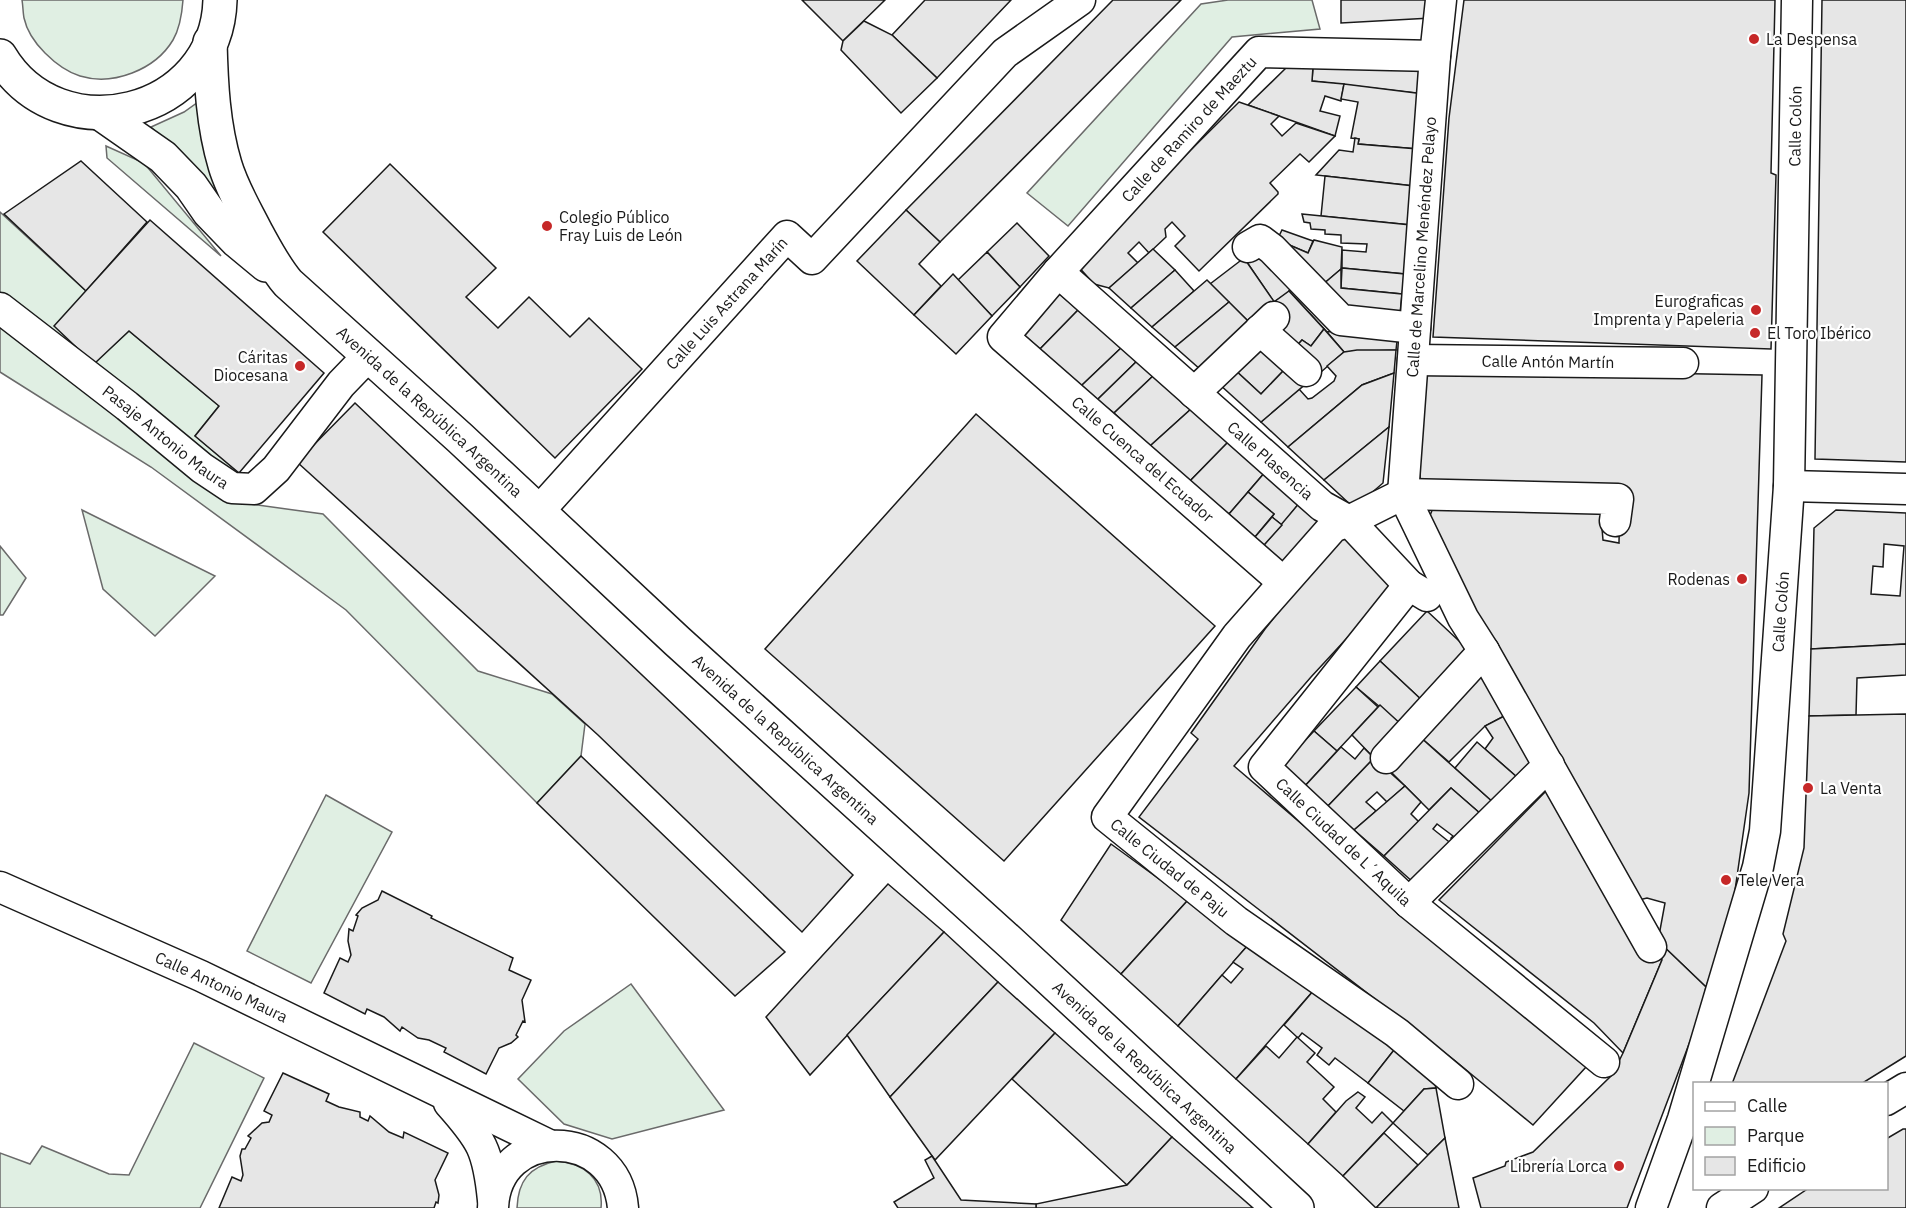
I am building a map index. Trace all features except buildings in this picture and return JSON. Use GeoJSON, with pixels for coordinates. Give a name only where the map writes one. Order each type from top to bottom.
{"type":"FeatureCollection","features":[{"type":"Feature","properties":{"kind":"main road"},"geometry":{"type":"LineString","coordinates":[[0,56],[16,77],[33,92],[65,108],[100,113],[118,113],[135,109],[166,94],[192,71],[215,30],[220,1]]}},
{"type":"Feature","properties":{"kind":"main road","name":"Avenida de la República Argentina"},"geometry":{"type":"LineString","coordinates":[[210,42],[210,82],[225,165],[244,208],[278,271],[304,298],[539,511],[677,641],[978,913],[1297,1208]]}},
{"type":"Feature","properties":{"kind":"main road","name":"Avenida de la República Argentina"},"geometry":{"type":"LineString","coordinates":[[100,113],[163,157],[191,186],[209,212],[237,242],[261,262],[278,271]]}},
{"type":"Feature","properties":{"kind":"street","name":"Calle Luis Astrana Marín"},"geometry":{"type":"LineString","coordinates":[[539,511],[787,236],[813,259],[1005,53],[1080,0]]}},
{"type":"Feature","properties":{"kind":"street","name":"Calle de Marcelino Menéndez Pelayo"},"geometry":{"type":"LineString","coordinates":[[1403,494],[1435,56],[1442,0]]}},
{"type":"Feature","properties":{"kind":"street","name":"Calle Colón"},"geometry":{"type":"LineString","coordinates":[[1694,1082],[1758,867],[1765,831],[1789,486],[1797,0]]}},
{"type":"Feature","properties":{"kind":"street","name":"Calle de Ramiro de Maeztu"},"geometry":{"type":"LineString","coordinates":[[1003,337],[1058,272],[1259,52],[1435,56]]}},
{"type":"Feature","properties":{"kind":"street"},"geometry":{"type":"LineString","coordinates":[[1248,247],[1260,240],[1272,249],[1341,320],[1415,328]]}},
{"type":"Feature","properties":{"kind":"street","name":"Calle Plasencia"},"geometry":{"type":"LineString","coordinates":[[1058,272],[1322,506],[1349,521]]}},
{"type":"Feature","properties":{"kind":"street","name":"Pasaje Antonio Maura"},"geometry":{"type":"LineString","coordinates":[[0,308],[118,399],[202,468],[232,488],[254,489],[276,469],[341,384],[368,356]]}},
{"type":"Feature","properties":{"kind":"street"},"geometry":{"type":"LineString","coordinates":[[1194,393],[1267,323],[1306,371]]}},
{"type":"Feature","properties":{"kind":"street","name":"Calle Cuenca del Ecuador"},"geometry":{"type":"LineString","coordinates":[[1003,337],[1283,582]]}},
{"type":"Feature","properties":{"kind":"street","name":"Calle Antón Martín"},"geometry":{"type":"LineString","coordinates":[[1413,360],[1683,363]]}},
{"type":"Feature","properties":{"kind":"street"},"geometry":{"type":"LineString","coordinates":[[1789,486],[1906,489]]}},
{"type":"Feature","properties":{"kind":"street"},"geometry":{"type":"LineString","coordinates":[[1403,494],[1463,618],[1484,651],[1651,947]]}},
{"type":"Feature","properties":{"kind":"street"},"geometry":{"type":"LineString","coordinates":[[1463,618],[1409,585],[1349,521],[1403,494],[1618,499],[1615,521]]}},
{"type":"Feature","properties":{"kind":"street","name":"Calle Ciudad de Paju"},"geometry":{"type":"LineString","coordinates":[[1349,521],[1333,527],[1237,636],[1107,818],[1236,921],[1397,1034],[1458,1084]]}},
{"type":"Feature","properties":{"kind":"street","name":"Calle Ciudad de L´Aquila"},"geometry":{"type":"LineString","coordinates":[[1409,585],[1264,767],[1409,903],[1604,1062]]}},
{"type":"Feature","properties":{"kind":"street"},"geometry":{"type":"LineString","coordinates":[[1386,758],[1484,651]]}},
{"type":"Feature","properties":{"kind":"street"},"geometry":{"type":"LineString","coordinates":[[1409,903],[1549,765]]}},
{"type":"Feature","properties":{"kind":"street","name":"Calle Antonio Maura"},"geometry":{"type":"LineString","coordinates":[[0,887],[201,976],[549,1145]]}},
{"type":"Feature","properties":{"kind":"street","name":"Calle Colón"},"geometry":{"type":"LineString","coordinates":[[1651,1208],[1693,1085]]}},
{"type":"Feature","properties":{"kind":"street","name":"Calle Antonio Maura"},"geometry":{"type":"LineString","coordinates":[[439,1092],[476,1134],[485,1152],[490,1172],[493,1204]]}},
{"type":"Feature","properties":{"kind":"street"},"geometry":{"type":"LineString","coordinates":[[493,1204],[501,1177],[516,1160],[537,1148],[549,1145],[575,1147],[598,1159],[615,1180],[621,1193],[622,1208]]}},
{"type":"Feature","properties":{"kind":"street"},"geometry":{"type":"LineString","coordinates":[[1722,1208],[1750,1190]]}},
{"type":"Feature","properties":{"kind":"green space"},"geometry":{"type":"Polygon","coordinates":[[[22,0],[183,0],[181,16],[173,40],[156,60],[119,77],[93,79],[61,67],[35,42],[27,28],[22,0]]]}},
{"type":"Feature","properties":{"kind":"green space"},"geometry":{"type":"Polygon","coordinates":[[[1228,0],[1312,0],[1320,29],[1232,37],[1068,226],[1027,193],[1201,4],[1228,0]]]}},
{"type":"Feature","properties":{"kind":"green space"},"geometry":{"type":"Polygon","coordinates":[[[201,100],[221,197],[151,127],[184,112],[201,100]]]}},
{"type":"Feature","properties":{"kind":"green space"},"geometry":{"type":"Polygon","coordinates":[[[106,146],[144,163],[221,256],[107,158],[106,146]]]}},
{"type":"Feature","properties":{"kind":"green space"},"geometry":{"type":"Polygon","coordinates":[[[0,212],[86,291],[94,363],[129,331],[219,406],[195,436],[239,473],[250,504],[323,514],[478,671],[552,694],[585,724],[581,756],[537,803],[346,610],[151,467],[0,372],[0,212]]]}},
{"type":"Feature","properties":{"kind":"green space"},"geometry":{"type":"Polygon","coordinates":[[[82,510],[215,576],[155,636],[103,589],[82,510]]]}},
{"type":"Feature","properties":{"kind":"green space"},"geometry":{"type":"Polygon","coordinates":[[[0,546],[26,578],[3,615],[0,615],[0,546]]]}},
{"type":"Feature","properties":{"kind":"green space"},"geometry":{"type":"Polygon","coordinates":[[[326,795],[392,832],[311,983],[247,951],[326,795]]]}},
{"type":"Feature","properties":{"kind":"green space"},"geometry":{"type":"Polygon","coordinates":[[[631,984],[724,1110],[612,1139],[564,1124],[518,1079],[564,1031],[631,984]]]}},
{"type":"Feature","properties":{"kind":"green space"},"geometry":{"type":"Polygon","coordinates":[[[194,1043],[264,1078],[200,1208],[0,1208],[0,1153],[30,1164],[42,1146],[109,1174],[129,1175],[194,1043]]]}},
{"type":"Feature","properties":{"kind":"green space"},"geometry":{"type":"Polygon","coordinates":[[[556,1161],[575,1165],[590,1174],[599,1188],[601,1208],[517,1208],[520,1190],[527,1177],[539,1167],[556,1161]]]}},
{"type":"Feature","properties":{"kind":"place","name":"La Despensa"},"geometry":{"type":"Point","coordinates":[1754,39]}},
{"type":"Feature","properties":{"kind":"place","name":"Colegio Público Fray Luis de León"},"geometry":{"type":"Point","coordinates":[547,226]}},
{"type":"Feature","properties":{"kind":"place","name":"Eurograficas Imprenta y Papeleria"},"geometry":{"type":"Point","coordinates":[1756,310]}},
{"type":"Feature","properties":{"kind":"place","name":"El Toro Ibérico"},"geometry":{"type":"Point","coordinates":[1755,333]}},
{"type":"Feature","properties":{"kind":"place","name":"Cáritas Diocesana"},"geometry":{"type":"Point","coordinates":[300,366]}},
{"type":"Feature","properties":{"kind":"place","name":"Rodenas"},"geometry":{"type":"Point","coordinates":[1742,579]}},
{"type":"Feature","properties":{"kind":"place","name":"La Venta"},"geometry":{"type":"Point","coordinates":[1808,788]}},
{"type":"Feature","properties":{"kind":"place","name":"Tele Vera"},"geometry":{"type":"Point","coordinates":[1726,880]}},
{"type":"Feature","properties":{"kind":"place","name":"Librería Lorca"},"geometry":{"type":"Point","coordinates":[1619,1166]}}]}
